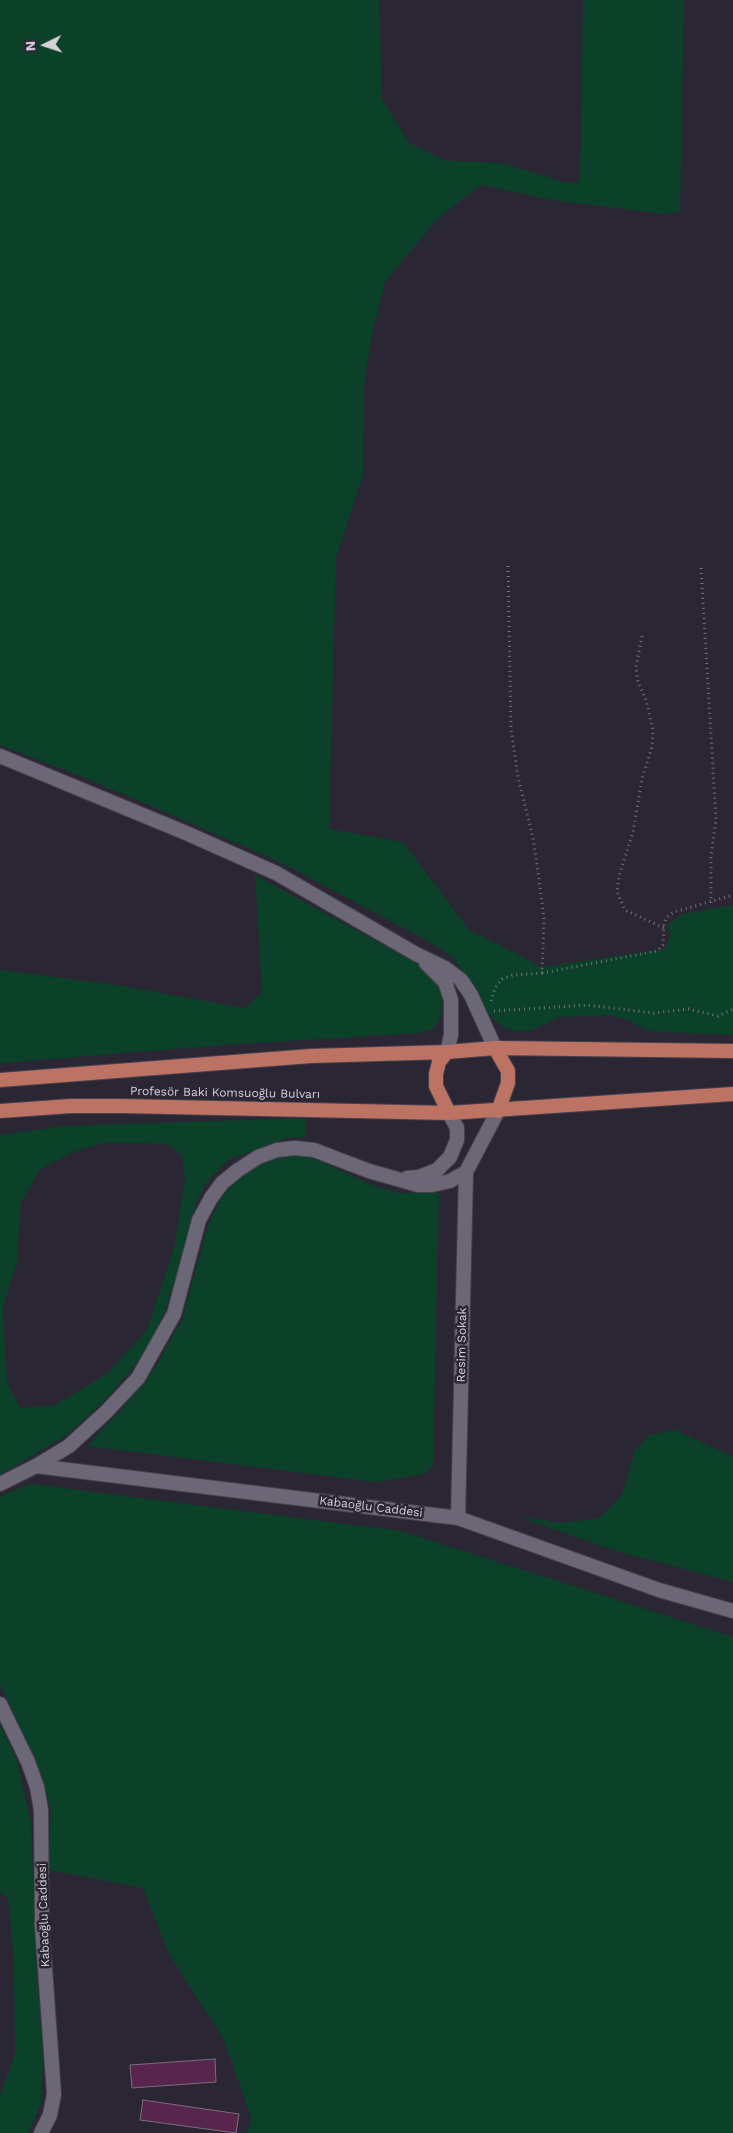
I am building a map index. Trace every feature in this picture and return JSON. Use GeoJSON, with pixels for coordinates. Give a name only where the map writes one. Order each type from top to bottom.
{"type":"FeatureCollection","features":[{"type":"Feature","properties":{"kind":"highway"},"geometry":{"type":"LineString","coordinates":[[733,1051],[496,1048],[447,1052],[439,1062],[436,1074],[436,1086],[450,1113],[733,1094]]}},
{"type":"Feature","properties":{"kind":"highway"},"geometry":{"type":"LineString","coordinates":[[496,1048],[508,1071],[508,1083],[498,1111]]}},
{"type":"Feature","properties":{"kind":"highway","name":"Profesör Baki Komsuoğlu Bulvarı"},"geometry":{"type":"LineString","coordinates":[[0,1080],[167,1069],[311,1056],[447,1052]]}},
{"type":"Feature","properties":{"kind":"highway","name":"Profesör Baki Komsuoğlu Bulvarı"},"geometry":{"type":"LineString","coordinates":[[0,1111],[96,1106],[450,1113]]}},
{"type":"Feature","properties":{"kind":"street"},"geometry":{"type":"LineString","coordinates":[[0,756],[177,829],[276,874],[416,954],[445,968],[461,980],[471,996],[496,1048]]}},
{"type":"Feature","properties":{"kind":"street"},"geometry":{"type":"LineString","coordinates":[[416,954],[445,982],[451,1009],[447,1052]]}},
{"type":"Feature","properties":{"kind":"street"},"geometry":{"type":"LineString","coordinates":[[0,1484],[36,1466],[69,1446],[106,1412],[138,1378],[174,1314],[200,1220],[211,1198],[222,1183],[238,1170],[258,1157],[277,1150],[295,1148],[314,1150],[394,1179],[418,1185],[432,1185],[450,1181],[466,1172],[498,1111]]}},
{"type":"Feature","properties":{"kind":"street"},"geometry":{"type":"LineString","coordinates":[[394,1179],[419,1177],[437,1170],[450,1157],[457,1140],[457,1128],[450,1113]]}},
{"type":"Feature","properties":{"kind":"street","name":"Resim Sokak"},"geometry":{"type":"LineString","coordinates":[[458,1518],[466,1172]]}},
{"type":"Feature","properties":{"kind":"street","name":"Kabaoğlu Caddesi"},"geometry":{"type":"LineString","coordinates":[[36,1466],[458,1518],[659,1590],[733,1611]]}},
{"type":"Feature","properties":{"kind":"street","name":"Kabaoğlu Caddesi"},"geometry":{"type":"LineString","coordinates":[[0,1704],[28,1762],[37,1787],[41,1810],[42,1926],[54,2094],[50,2116],[41,2133]]}},
{"type":"Feature","properties":{"kind":"path"},"geometry":{"type":"LineString","coordinates":[[508,565],[511,729],[518,777],[533,838],[539,879],[544,919],[542,973]]}},
{"type":"Feature","properties":{"kind":"path"},"geometry":{"type":"LineString","coordinates":[[701,568],[716,819],[711,856],[711,903]]}},
{"type":"Feature","properties":{"kind":"path"},"geometry":{"type":"LineString","coordinates":[[642,636],[636,667],[638,682],[646,700],[653,730],[652,747],[642,779],[633,832],[619,876],[617,892],[626,910],[664,928]]}},
{"type":"Feature","properties":{"kind":"path"},"geometry":{"type":"LineString","coordinates":[[733,895],[711,903],[674,912],[667,917],[663,945],[657,950],[542,973],[514,975],[502,979],[491,998],[492,1011],[587,1005],[654,1013],[689,1009],[718,1016],[733,1009]]}},
{"type":"Feature","properties":{"kind":"green space"},"geometry":{"type":"Polygon","coordinates":[[[0,0],[379,0],[382,99],[409,143],[444,160],[505,164],[568,183],[580,183],[583,0],[684,0],[680,211],[664,214],[552,200],[481,185],[438,218],[385,282],[372,335],[364,386],[363,475],[336,558],[329,829],[403,842],[469,930],[542,967],[665,949],[671,934],[667,925],[683,914],[733,905],[733,1035],[647,1031],[630,1021],[611,1015],[558,1017],[533,1030],[518,1031],[503,1027],[487,1013],[469,981],[451,955],[417,935],[274,859],[88,779],[0,745],[0,0]]]}},
{"type":"Feature","properties":{"kind":"green space"},"geometry":{"type":"Polygon","coordinates":[[[255,875],[425,968],[441,989],[442,1007],[439,1021],[432,1029],[419,1033],[223,1045],[0,1063],[0,970],[117,985],[245,1008],[262,992],[255,875]]]}},
{"type":"Feature","properties":{"kind":"green space"},"geometry":{"type":"Polygon","coordinates":[[[306,1118],[305,1137],[287,1138],[228,1160],[204,1185],[190,1220],[179,1268],[162,1319],[138,1362],[106,1399],[68,1434],[0,1475],[0,1135],[63,1126],[306,1118]],[[105,1142],[71,1153],[40,1169],[21,1203],[17,1262],[3,1307],[7,1382],[20,1408],[55,1405],[108,1373],[147,1330],[174,1249],[185,1178],[182,1156],[168,1144],[105,1142]]]}},
{"type":"Feature","properties":{"kind":"green space"},"geometry":{"type":"Polygon","coordinates":[[[291,1155],[312,1158],[375,1186],[399,1193],[439,1193],[433,1465],[425,1474],[374,1482],[87,1446],[121,1410],[155,1368],[182,1320],[208,1225],[221,1198],[237,1178],[265,1161],[291,1155]]]}},
{"type":"Feature","properties":{"kind":"green space"},"geometry":{"type":"Polygon","coordinates":[[[675,1430],[733,1457],[733,1582],[616,1551],[519,1517],[563,1523],[599,1518],[622,1495],[635,1450],[649,1435],[675,1430]]]}},
{"type":"Feature","properties":{"kind":"green space"},"geometry":{"type":"Polygon","coordinates":[[[31,1484],[401,1531],[733,1637],[733,2133],[247,2133],[252,2120],[224,2040],[169,1954],[143,1888],[48,1870],[51,1809],[35,1759],[0,1685],[0,1496],[31,1484]]]}},
{"type":"Feature","properties":{"kind":"green space"},"geometry":{"type":"Polygon","coordinates":[[[0,1725],[17,1760],[31,1823],[35,1938],[43,2063],[41,2103],[28,2133],[0,2133],[0,2095],[15,2054],[14,1964],[8,1897],[0,1893],[0,1725]]]}},
{"type":"Feature","properties":{"kind":"building"},"geometry":{"type":"Polygon","coordinates":[[[215,2059],[216,2082],[132,2088],[130,2065],[215,2059]]]}},
{"type":"Feature","properties":{"kind":"building"},"geometry":{"type":"Polygon","coordinates":[[[143,2100],[239,2114],[236,2133],[140,2120],[143,2100]]]}}]}
